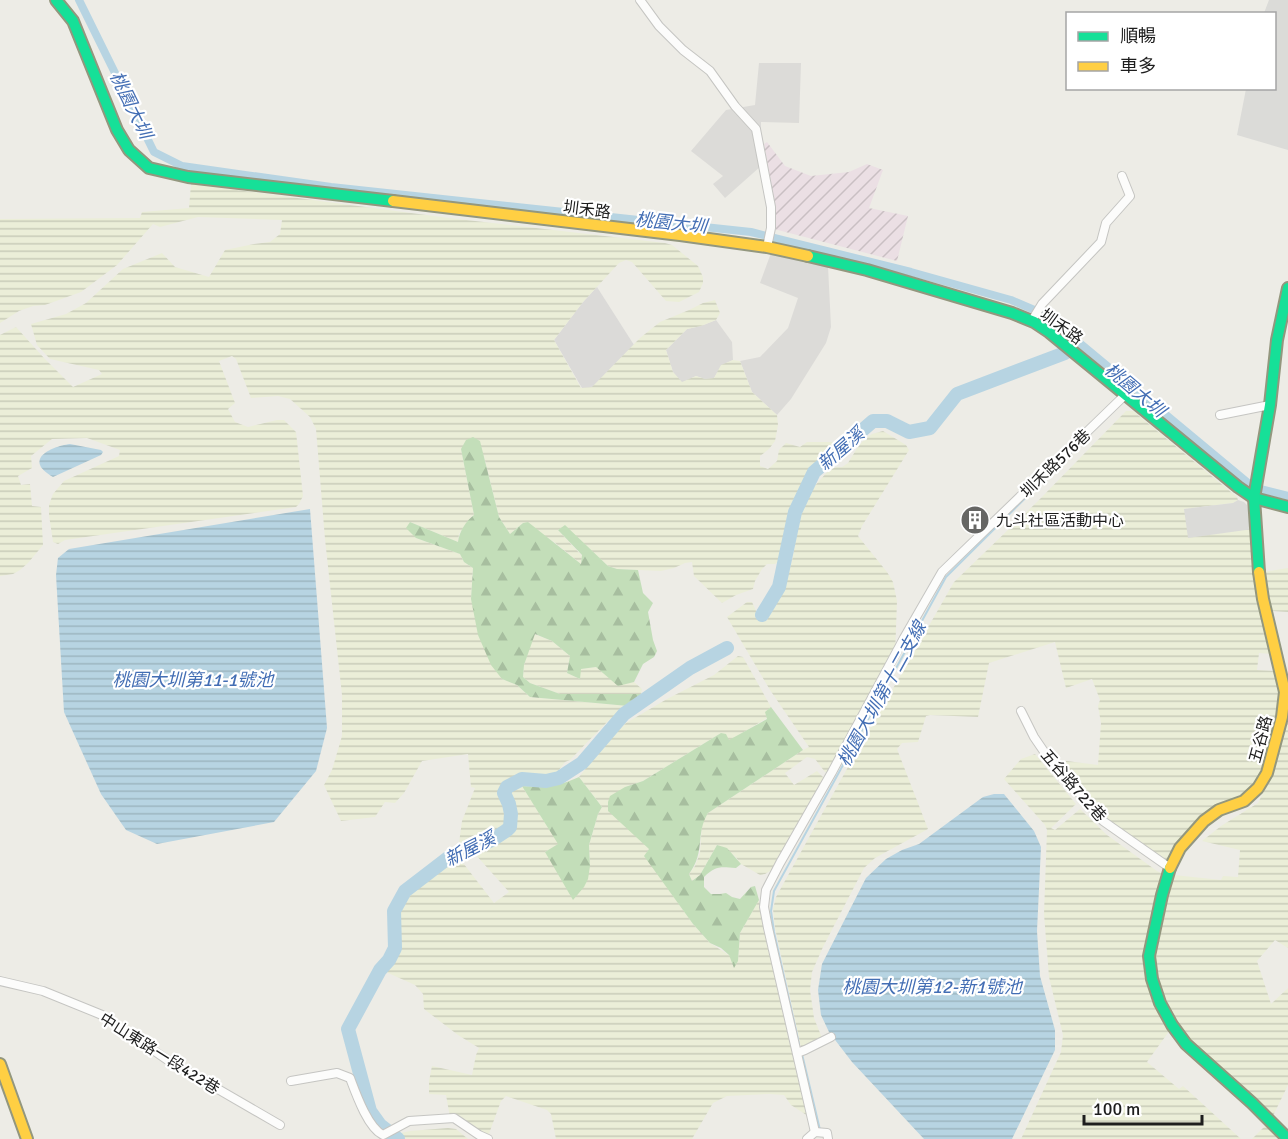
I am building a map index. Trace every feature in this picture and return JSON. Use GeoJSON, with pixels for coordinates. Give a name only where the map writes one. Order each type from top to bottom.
{"type":"FeatureCollection","features":[{"type":"Feature","properties":{"kind":"street","name":"圳禾路"},"geometry":{"type":"LineString","coordinates":[[56,0],[73,21],[117,130],[129,150],[149,168],[188,177],[767,245],[867,270],[1012,313],[1036,315],[1049,332],[1238,487],[1256,488],[1288,507]]}},
{"type":"Feature","properties":{"kind":"street"},"geometry":{"type":"LineString","coordinates":[[640,0],[659,26],[683,50],[710,71],[735,106],[756,129],[771,207],[771,228],[767,245]]}},
{"type":"Feature","properties":{"kind":"street"},"geometry":{"type":"LineString","coordinates":[[1036,315],[1101,242],[1106,223],[1130,196],[1122,176]]}},
{"type":"Feature","properties":{"kind":"street","name":"五谷路"},"geometry":{"type":"LineString","coordinates":[[1288,288],[1277,340],[1270,405],[1256,488],[1258,561],[1263,599],[1286,692],[1282,717],[1267,773],[1258,788],[1244,801],[1219,810],[1204,821],[1180,848],[1170,868],[1162,895],[1149,956],[1155,989],[1162,1007],[1186,1043],[1272,1121],[1288,1139]]}},
{"type":"Feature","properties":{"kind":"street","name":"圳禾路576巷"},"geometry":{"type":"LineString","coordinates":[[815,1132],[764,908],[766,890],[942,572],[1125,395]]}},
{"type":"Feature","properties":{"kind":"street"},"geometry":{"type":"LineString","coordinates":[[1220,415],[1270,405]]}},
{"type":"Feature","properties":{"kind":"street","name":"五谷路722巷"},"geometry":{"type":"LineString","coordinates":[[1021,711],[1047,756],[1104,821],[1170,868]]}},
{"type":"Feature","properties":{"kind":"street","name":"中山東路一段422巷"},"geometry":{"type":"LineString","coordinates":[[0,981],[43,991],[102,1015],[166,1059],[280,1125]]}},
{"type":"Feature","properties":{"kind":"street"},"geometry":{"type":"LineString","coordinates":[[797,1053],[831,1036]]}},
{"type":"Feature","properties":{"kind":"street"},"geometry":{"type":"LineString","coordinates":[[0,1064],[27,1139]]}},
{"type":"Feature","properties":{"kind":"street"},"geometry":{"type":"LineString","coordinates":[[291,1080],[337,1073],[350,1078],[364,1112],[378,1133],[383,1135],[409,1121],[454,1118],[488,1139]]}},
{"type":"Feature","properties":{"kind":"street"},"geometry":{"type":"LineString","coordinates":[[807,1139],[815,1132],[827,1136]]}},
{"type":"Feature","properties":{"kind":"shaded area"},"geometry":{"type":"Polygon","coordinates":[[[1269,0],[1288,0],[1288,150],[1237,135],[1246,90],[1276,90],[1276,12],[1264,12],[1269,0]]]}},
{"type":"Feature","properties":{"kind":"shaded area"},"geometry":{"type":"Polygon","coordinates":[[[759,63],[801,63],[799,123],[761,122],[761,166],[725,198],[713,184],[723,176],[691,151],[726,110],[755,105],[759,63]]]}},
{"type":"Feature","properties":{"kind":"shaded area"},"geometry":{"type":"Polygon","coordinates":[[[767,142],[785,166],[811,176],[849,172],[867,164],[883,170],[869,208],[908,216],[897,261],[774,229],[773,195],[764,144],[767,142]]]}},
{"type":"Feature","properties":{"kind":"shaded area"},"geometry":{"type":"Polygon","coordinates":[[[771,253],[828,266],[831,327],[826,343],[791,399],[777,415],[752,392],[740,361],[760,357],[788,328],[798,298],[760,283],[771,253]]]}},
{"type":"Feature","properties":{"kind":"shaded area"},"geometry":{"type":"Polygon","coordinates":[[[597,287],[634,345],[592,388],[582,388],[554,340],[597,287]]]}},
{"type":"Feature","properties":{"kind":"shaded area"},"geometry":{"type":"Polygon","coordinates":[[[716,320],[732,342],[733,360],[722,365],[714,378],[705,379],[696,376],[682,383],[673,372],[666,350],[687,329],[716,320]]]}},
{"type":"Feature","properties":{"kind":"shaded area"},"geometry":{"type":"Polygon","coordinates":[[[1238,500],[1247,505],[1253,529],[1188,538],[1184,509],[1233,503],[1238,500]]]}},
{"type":"Feature","properties":{"kind":"green space"},"geometry":{"type":"Polygon","coordinates":[[[191,184],[672,245],[698,266],[703,277],[699,292],[679,302],[666,301],[632,262],[626,260],[619,263],[583,302],[554,340],[581,388],[592,387],[640,338],[660,322],[715,300],[720,313],[716,320],[687,329],[666,350],[673,372],[682,382],[696,376],[705,379],[714,378],[721,365],[733,360],[740,361],[752,392],[777,415],[775,441],[760,456],[760,466],[768,469],[777,461],[779,450],[786,443],[800,447],[807,442],[843,442],[824,457],[802,484],[792,502],[781,560],[775,564],[767,564],[762,569],[753,589],[722,603],[694,576],[692,562],[661,571],[617,569],[608,566],[565,526],[558,530],[582,556],[581,564],[554,542],[523,523],[510,534],[499,517],[484,456],[461,449],[474,515],[459,534],[458,542],[410,522],[416,538],[460,554],[464,562],[473,568],[471,599],[502,679],[517,685],[530,697],[628,706],[609,720],[552,777],[520,777],[502,788],[501,793],[509,816],[499,832],[488,838],[463,847],[459,843],[462,821],[475,788],[471,787],[468,754],[422,761],[404,793],[395,803],[385,802],[375,817],[341,821],[324,785],[332,770],[342,736],[342,695],[316,429],[310,417],[290,399],[278,396],[251,398],[236,359],[232,356],[219,361],[235,403],[228,409],[235,422],[248,427],[284,420],[296,432],[303,496],[296,507],[65,540],[58,544],[53,542],[49,515],[49,505],[53,494],[64,481],[119,456],[120,450],[87,438],[52,439],[31,456],[32,468],[18,476],[21,485],[30,484],[32,506],[41,507],[43,545],[20,570],[13,574],[0,576],[0,335],[16,327],[73,387],[102,374],[99,370],[50,359],[37,345],[31,324],[66,314],[86,303],[123,269],[162,253],[175,267],[209,277],[225,250],[270,242],[280,234],[282,220],[198,217],[160,227],[153,224],[117,265],[81,292],[45,305],[19,311],[0,323],[0,219],[140,218],[142,212],[189,208],[191,184]]]}},
{"type":"Feature","properties":{"kind":"green space"},"geometry":{"type":"Polygon","coordinates":[[[1126,411],[1133,411],[1238,500],[1233,503],[1184,509],[1253,529],[1272,654],[1259,653],[1257,670],[1276,671],[1281,697],[1258,787],[1216,815],[1169,867],[1114,829],[1051,759],[1098,765],[1101,723],[1098,706],[1100,700],[1092,679],[1066,688],[1055,642],[989,663],[978,717],[926,716],[918,742],[902,743],[897,749],[928,829],[875,858],[864,868],[812,972],[810,990],[814,1018],[824,1043],[823,1046],[805,1054],[802,1052],[775,928],[773,909],[776,897],[954,582],[1126,411]]]}},
{"type":"Feature","properties":{"kind":"green space"},"geometry":{"type":"Polygon","coordinates":[[[883,431],[906,445],[909,450],[858,536],[893,582],[897,601],[895,656],[829,773],[825,772],[815,759],[807,757],[785,773],[794,785],[817,771],[829,783],[780,865],[760,875],[741,864],[735,856],[717,845],[700,875],[692,881],[689,874],[700,853],[702,823],[708,813],[809,747],[770,690],[727,617],[747,602],[752,602],[761,622],[767,620],[782,594],[784,580],[792,561],[806,496],[828,471],[848,463],[866,438],[883,431]]]}},
{"type":"Feature","properties":{"kind":"green space"},"geometry":{"type":"Polygon","coordinates":[[[473,437],[480,441],[499,517],[510,534],[523,523],[528,522],[581,564],[582,555],[558,530],[565,525],[608,566],[638,570],[643,593],[653,603],[648,612],[657,651],[654,657],[643,664],[634,682],[618,686],[596,667],[581,669],[580,679],[567,673],[570,656],[552,641],[535,634],[524,665],[523,677],[530,683],[560,694],[641,694],[628,706],[530,697],[517,685],[502,679],[491,665],[478,635],[471,599],[473,568],[464,562],[460,554],[416,538],[406,528],[410,522],[458,542],[463,527],[474,515],[461,449],[466,440],[473,437]]]}},
{"type":"Feature","properties":{"kind":"green space"},"geometry":{"type":"Polygon","coordinates":[[[1288,568],[1288,612],[1272,611],[1267,601],[1263,572],[1288,568]]]}},
{"type":"Feature","properties":{"kind":"green space"},"geometry":{"type":"Polygon","coordinates":[[[534,634],[552,641],[570,656],[567,673],[580,679],[580,669],[596,667],[618,685],[634,682],[642,689],[641,694],[560,694],[530,683],[523,677],[524,665],[534,634]]]}},
{"type":"Feature","properties":{"kind":"green space"},"geometry":{"type":"Polygon","coordinates":[[[738,656],[743,657],[771,707],[766,712],[767,718],[729,741],[721,733],[643,781],[625,787],[649,849],[645,856],[693,924],[710,943],[738,961],[740,933],[759,900],[808,1116],[791,1105],[784,1095],[727,1096],[713,1103],[692,1139],[556,1139],[551,1114],[547,1110],[506,1096],[501,1101],[487,1139],[450,1117],[446,1095],[429,1094],[432,1066],[472,1075],[479,1048],[424,1009],[423,994],[415,985],[386,972],[385,968],[396,957],[398,951],[400,938],[397,917],[400,907],[417,888],[418,883],[460,859],[494,903],[509,892],[475,854],[467,852],[497,840],[511,829],[514,813],[509,791],[517,785],[522,786],[559,844],[545,852],[590,866],[589,845],[602,807],[579,777],[613,735],[626,723],[714,675],[738,656]]]}},
{"type":"Feature","properties":{"kind":"green space"},"geometry":{"type":"Polygon","coordinates":[[[771,707],[803,750],[708,813],[702,828],[697,858],[689,874],[692,881],[700,875],[717,845],[727,848],[741,864],[736,868],[722,867],[712,870],[704,877],[704,887],[711,894],[726,893],[740,899],[751,887],[755,886],[759,900],[740,933],[738,961],[734,968],[729,955],[710,943],[693,924],[644,856],[649,849],[608,811],[608,802],[610,796],[625,787],[643,781],[721,733],[726,734],[729,740],[767,719],[765,712],[771,707]]]}},
{"type":"Feature","properties":{"kind":"green space"},"geometry":{"type":"Polygon","coordinates":[[[1288,711],[1288,948],[1275,940],[1257,961],[1271,1004],[1288,988],[1288,1085],[1272,1118],[1187,1040],[1169,1010],[1155,975],[1154,960],[1160,921],[1174,875],[1221,880],[1223,876],[1238,877],[1240,850],[1202,841],[1258,803],[1265,789],[1288,711]]]}},
{"type":"Feature","properties":{"kind":"green space"},"geometry":{"type":"Polygon","coordinates":[[[1035,754],[1076,804],[1051,828],[1055,830],[1080,809],[1107,835],[1165,875],[1148,948],[1170,1030],[1147,1062],[1179,1089],[1183,1086],[1241,1139],[1021,1139],[1061,1052],[1063,1035],[1049,977],[1044,914],[1047,830],[1004,779],[1021,759],[1035,754]]]}},
{"type":"Feature","properties":{"kind":"green space"},"geometry":{"type":"Polygon","coordinates":[[[579,777],[602,807],[589,845],[588,879],[573,900],[545,852],[558,844],[522,786],[551,786],[579,777]]]}},
{"type":"Feature","properties":{"kind":"green space"},"geometry":{"type":"Polygon","coordinates":[[[1266,1125],[1279,1139],[1252,1139],[1266,1125]]]}},
{"type":"Feature","properties":{"kind":"green space"},"geometry":{"type":"Polygon","coordinates":[[[456,1129],[468,1139],[403,1139],[398,1135],[410,1131],[456,1129]]]}},
{"type":"Feature","properties":{"kind":"water"},"geometry":{"type":"Polygon","coordinates":[[[70,444],[103,452],[53,477],[44,471],[40,465],[42,455],[54,448],[70,444]]]}},
{"type":"Feature","properties":{"kind":"water","name":"桃園大圳第11-1號池"},"geometry":{"type":"Polygon","coordinates":[[[310,509],[327,728],[316,771],[274,822],[157,844],[126,830],[101,794],[64,712],[56,575],[58,558],[69,549],[310,509]]]}},
{"type":"Feature","properties":{"kind":"water","name":"桃園大圳第12-新1號池"},"geometry":{"type":"Polygon","coordinates":[[[1004,794],[1034,831],[1041,847],[1037,931],[1040,976],[1055,1030],[1055,1050],[1012,1139],[924,1139],[852,1062],[829,1032],[821,1015],[818,990],[822,964],[866,878],[886,859],[919,844],[983,797],[1004,794]]]}},
{"type":"Feature","properties":{"kind":"waterway","name":"桃園大圳"},"geometry":{"type":"LineString","coordinates":[[79,0],[154,152],[182,166],[331,187],[751,232],[1011,300],[1046,315],[1253,487],[1288,496]]}},
{"type":"Feature","properties":{"kind":"waterway","name":"新屋溪"},"geometry":{"type":"LineString","coordinates":[[762,615],[779,587],[795,512],[814,472],[873,421],[887,421],[909,432],[930,428],[957,394],[1065,353]]}},
{"type":"Feature","properties":{"kind":"waterway","name":"桃園大圳第十二支線"},"geometry":{"type":"LineString","coordinates":[[799,1044],[774,932],[771,911],[774,891],[946,577],[1107,417]]}},
{"type":"Feature","properties":{"kind":"waterway","name":"新屋溪"},"geometry":{"type":"LineString","coordinates":[[398,1139],[380,1125],[370,1111],[348,1029],[380,970],[389,960],[395,948],[394,911],[405,891],[448,858],[492,840],[510,827],[511,814],[504,793],[507,787],[522,779],[546,781],[559,778],[582,763],[624,714],[690,668],[727,648]]}},
{"type":"Feature","properties":{"kind":"waterway","name":"桃園大圳第十二支線"},"geometry":{"type":"LineString","coordinates":[[802,1054],[820,1130]]}},
{"type":"Feature","properties":{"kind":"traffic: fast"},"geometry":{"type":"LineString","coordinates":[[56,0],[73,21],[117,130],[129,150],[149,168],[188,177],[393,201]]}},
{"type":"Feature","properties":{"kind":"traffic: fast"},"geometry":{"type":"LineString","coordinates":[[808,256],[867,270],[1012,313],[1034,322],[1238,487],[1254,498],[1288,507]]}},
{"type":"Feature","properties":{"kind":"traffic: fast"},"geometry":{"type":"LineString","coordinates":[[1259,572],[1254,498],[1270,405],[1277,340],[1288,288]]}},
{"type":"Feature","properties":{"kind":"traffic: fast"},"geometry":{"type":"LineString","coordinates":[[1170,868],[1149,956],[1152,979],[1160,1003],[1186,1044],[1252,1103],[1288,1139]]}},
{"type":"Feature","properties":{"kind":"traffic: slow"},"geometry":{"type":"LineString","coordinates":[[393,201],[680,235],[767,247],[808,256]]}},
{"type":"Feature","properties":{"kind":"traffic: slow"},"geometry":{"type":"LineString","coordinates":[[1170,868],[1180,848],[1204,821],[1219,810],[1244,801],[1258,788],[1267,773],[1282,717],[1285,692],[1263,599],[1259,572]]}},
{"type":"Feature","properties":{"kind":"traffic: slow"},"geometry":{"type":"LineString","coordinates":[[0,1064],[27,1139]]}},
{"type":"Feature","properties":{"kind":"place","name":"九斗社區活動中心"},"geometry":{"type":"Point","coordinates":[975,520]}}]}
